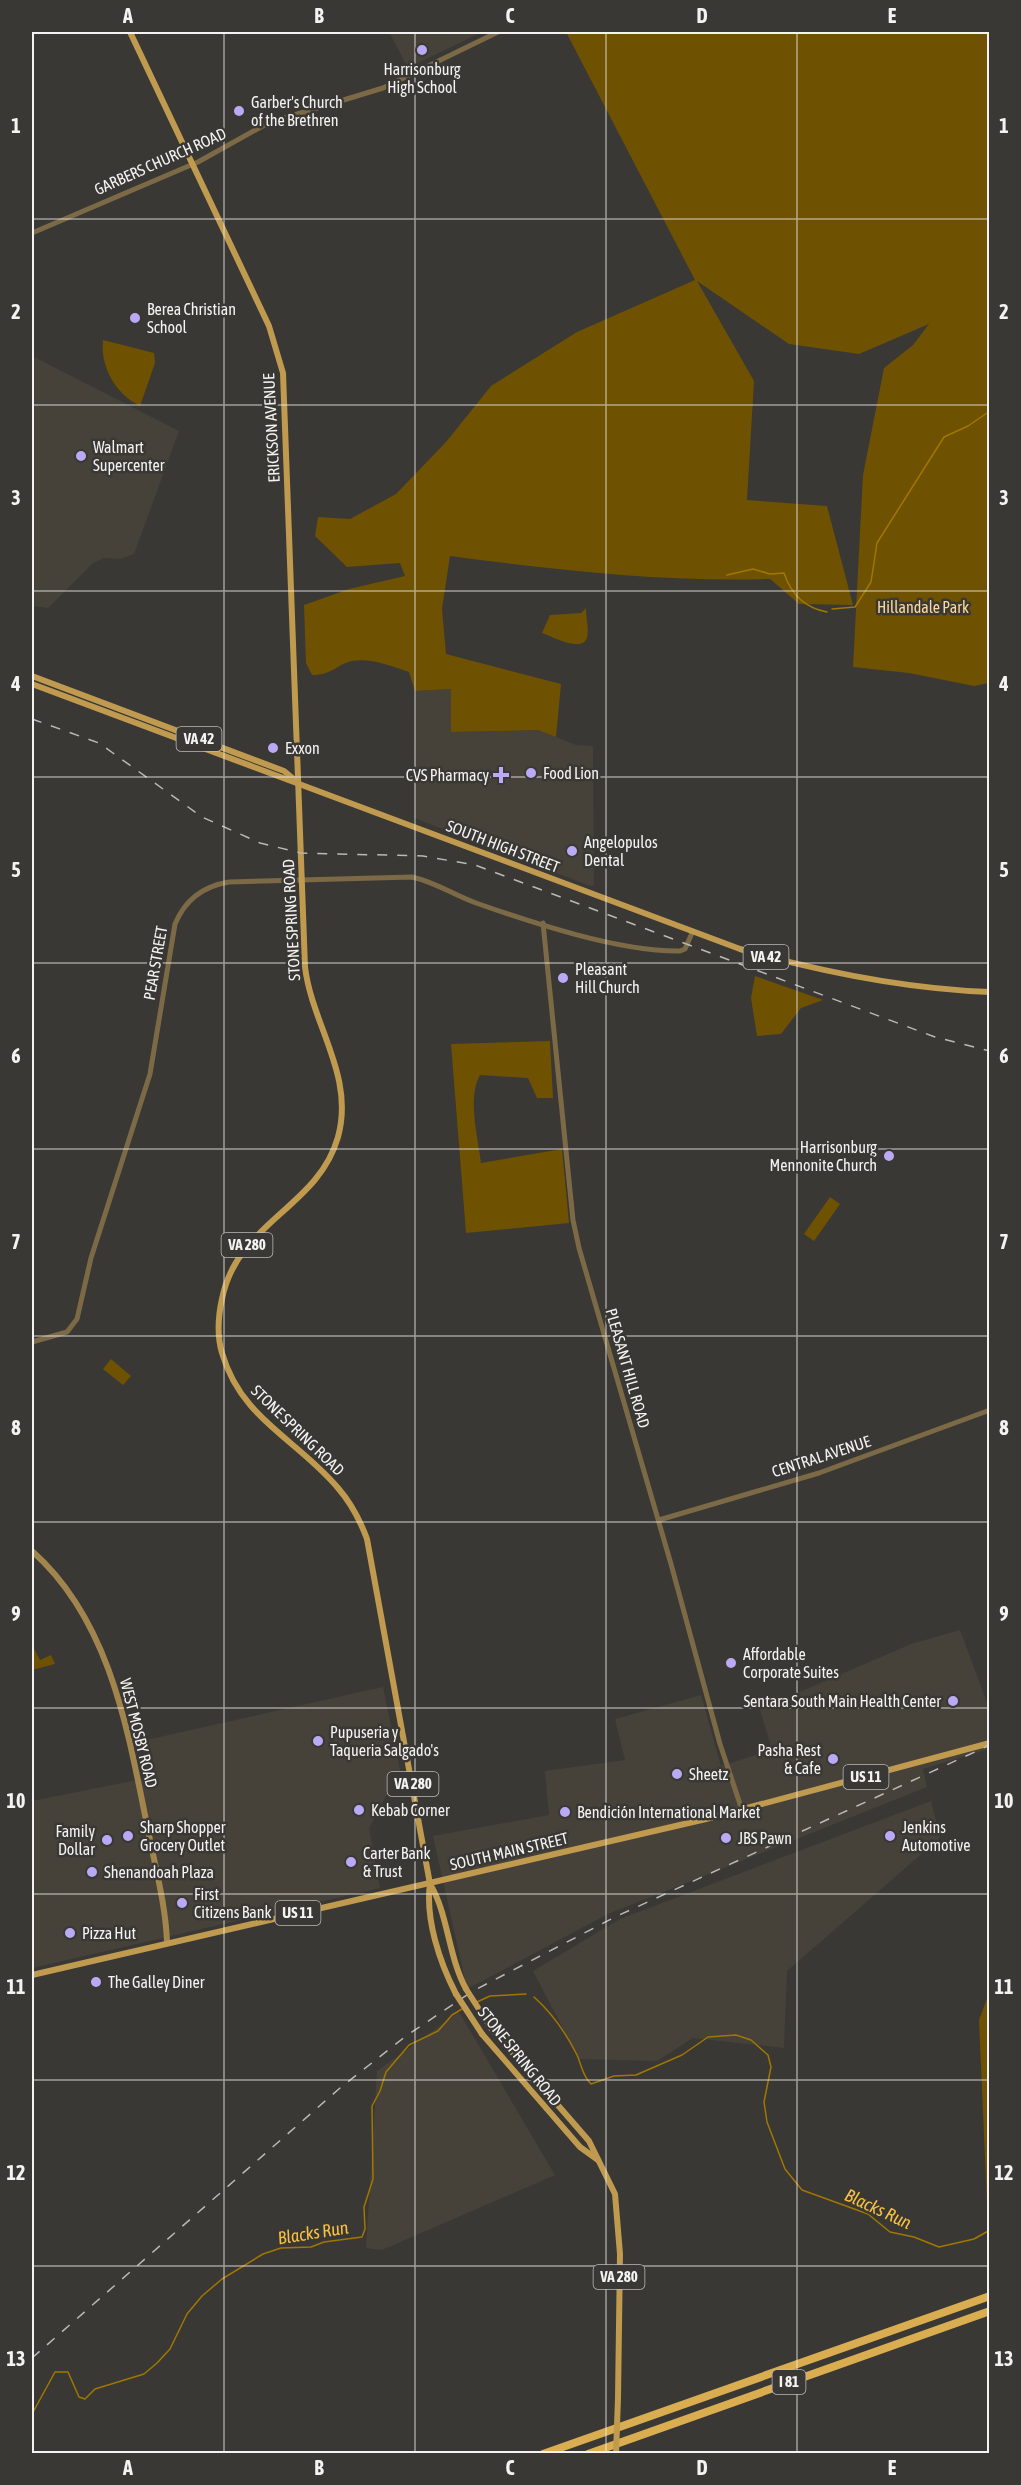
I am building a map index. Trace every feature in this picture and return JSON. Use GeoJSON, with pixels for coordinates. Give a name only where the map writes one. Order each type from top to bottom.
{"type":"FeatureCollection","features":[{"type":"Feature","properties":{"kind":"highway","name":"I 81"},"geometry":{"type":"LineString","coordinates":[[543,2454],[990,2296]]}},
{"type":"Feature","properties":{"kind":"highway","name":"I 81"},"geometry":{"type":"LineString","coordinates":[[588,2454],[990,2311]]}},
{"type":"Feature","properties":{"kind":"main road","name":"ERICKSON AVENUE"},"geometry":{"type":"LineString","coordinates":[[130,32],[268,326],[283,373],[299,783]]}},
{"type":"Feature","properties":{"kind":"main road","name":"VA 42"},"geometry":{"type":"LineString","coordinates":[[32,676],[284,771],[299,783]]}},
{"type":"Feature","properties":{"kind":"main road","name":"SOUTH HIGH STREET"},"geometry":{"type":"LineString","coordinates":[[32,684],[692,933],[794,964],[861,978],[990,992]]}},
{"type":"Feature","properties":{"kind":"main road","name":"STONE SPRING ROAD"},"geometry":{"type":"LineString","coordinates":[[299,783],[301,879],[308,991],[337,1065],[342,1095],[342,1116],[333,1150],[320,1174],[302,1194],[254,1236],[238,1257],[224,1289],[220,1308],[221,1350],[230,1377],[243,1399],[327,1476],[349,1501],[362,1526],[371,1551],[430,1884],[428,1898],[434,1934],[448,1980],[482,2034],[580,2147],[598,2161]]}},
{"type":"Feature","properties":{"kind":"main road","name":"WEST MOSBY ROAD"},"geometry":{"type":"LineString","coordinates":[[32,1551],[69,1594],[114,1680],[150,1844],[167,1943]]}},
{"type":"Feature","properties":{"kind":"main road","name":"SOUTH MAIN STREET"},"geometry":{"type":"LineString","coordinates":[[32,1975],[742,1810],[990,1743]]}},
{"type":"Feature","properties":{"kind":"main road","name":"STONE SPRING ROAD"},"geometry":{"type":"LineString","coordinates":[[430,1884],[438,1897],[452,1957],[466,1989],[491,2028],[589,2141],[615,2194],[618,2210],[616,2454]]}},
{"type":"Feature","properties":{"kind":"street","name":"GARBERS CHURCH ROAD"},"geometry":{"type":"LineString","coordinates":[[32,233],[192,165],[268,123],[383,88],[498,32]]}},
{"type":"Feature","properties":{"kind":"street","name":"PEAR STREET"},"geometry":{"type":"LineString","coordinates":[[32,1342],[67,1332],[77,1319],[91,1258],[150,1074],[172,935],[178,917],[194,897],[218,884],[301,879],[412,877],[433,883],[475,902],[606,940],[671,951],[685,949],[692,933]]}},
{"type":"Feature","properties":{"kind":"street","name":"PLEASANT HILL ROAD"},"geometry":{"type":"LineString","coordinates":[[543,923],[573,1220],[588,1282],[658,1520],[720,1744],[742,1810]]}},
{"type":"Feature","properties":{"kind":"street","name":"CENTRAL AVENUE"},"geometry":{"type":"LineString","coordinates":[[658,1520],[819,1473],[990,1410]]}},
{"type":"Feature","properties":{"kind":"shaded area","name":"Harrisonburg High School"},"geometry":{"type":"Polygon","coordinates":[[[389,32],[482,32],[408,68],[389,32]]]}},
{"type":"Feature","properties":{"kind":"shaded area"},"geometry":{"type":"Polygon","coordinates":[[[32,356],[179,431],[134,554],[120,559],[104,558],[93,563],[48,608],[32,606],[32,356]]]}},
{"type":"Feature","properties":{"kind":"shaded area"},"geometry":{"type":"Polygon","coordinates":[[[451,689],[452,732],[538,730],[576,745],[593,746],[594,885],[590,886],[414,818],[415,691],[451,689]]]}},
{"type":"Feature","properties":{"kind":"shaded area"},"geometry":{"type":"Polygon","coordinates":[[[960,1630],[989,1708],[989,1749],[923,1769],[927,1787],[608,1914],[467,1989],[433,1836],[549,1815],[545,1771],[625,1760],[615,1719],[701,1695],[721,1766],[772,1750],[760,1709],[911,1644],[960,1630]]]}},
{"type":"Feature","properties":{"kind":"shaded area"},"geometry":{"type":"Polygon","coordinates":[[[383,1687],[400,1770],[369,1828],[380,1888],[32,1968],[32,1801],[152,1777],[146,1740],[383,1687]]]}},
{"type":"Feature","properties":{"kind":"shaded area"},"geometry":{"type":"Polygon","coordinates":[[[931,1801],[940,1838],[787,1971],[784,2048],[693,2038],[657,2061],[579,2059],[533,1971],[620,1919],[931,1801]]]}},
{"type":"Feature","properties":{"kind":"shaded area"},"geometry":{"type":"Polygon","coordinates":[[[459,2012],[555,2175],[382,2250],[366,2248],[377,2071],[459,2012]]]}},
{"type":"Feature","properties":{"kind":"green space","name":"Hillandale Park"},"geometry":{"type":"Polygon","coordinates":[[[566,32],[989,32],[989,683],[974,686],[909,673],[853,667],[863,475],[884,368],[913,345],[929,324],[859,354],[789,344],[697,281],[754,381],[747,500],[827,506],[853,605],[799,604],[770,579],[649,577],[450,556],[442,609],[446,654],[561,684],[556,737],[538,730],[451,732],[451,689],[415,691],[409,672],[381,663],[352,661],[325,673],[312,675],[306,663],[304,605],[349,589],[405,576],[400,563],[347,567],[315,536],[318,517],[350,519],[396,494],[446,442],[491,386],[577,332],[695,280],[566,32]]]}},
{"type":"Feature","properties":{"kind":"green space"},"geometry":{"type":"Polygon","coordinates":[[[103,340],[154,353],[155,363],[140,406],[123,394],[111,378],[104,360],[103,340]]]}},
{"type":"Feature","properties":{"kind":"green space"},"geometry":{"type":"Polygon","coordinates":[[[586,608],[588,635],[584,642],[573,644],[542,633],[550,615],[581,613],[586,608]]]}},
{"type":"Feature","properties":{"kind":"green space"},"geometry":{"type":"Polygon","coordinates":[[[755,976],[823,1000],[801,1008],[781,1034],[757,1036],[751,998],[755,976]]]}},
{"type":"Feature","properties":{"kind":"green space"},"geometry":{"type":"Polygon","coordinates":[[[550,1041],[553,1098],[537,1098],[528,1078],[480,1075],[474,1095],[474,1118],[481,1163],[562,1149],[569,1223],[466,1233],[451,1044],[550,1041]]]}},
{"type":"Feature","properties":{"kind":"green space"},"geometry":{"type":"Polygon","coordinates":[[[830,1197],[840,1204],[814,1241],[804,1234],[830,1197]]]}},
{"type":"Feature","properties":{"kind":"green space"},"geometry":{"type":"Polygon","coordinates":[[[111,1359],[131,1376],[123,1385],[103,1369],[111,1359]]]}},
{"type":"Feature","properties":{"kind":"green space"},"geometry":{"type":"Polygon","coordinates":[[[32,1645],[40,1660],[51,1655],[55,1664],[32,1670],[32,1645]]]}},
{"type":"Feature","properties":{"kind":"green space"},"geometry":{"type":"Polygon","coordinates":[[[989,1993],[990,2283],[987,2284],[987,2204],[979,2020],[989,1993]]]}},
{"type":"Feature","properties":{"kind":"waterway"},"geometry":{"type":"LineString","coordinates":[[832,609],[855,607],[871,582],[877,543],[944,437],[968,426],[990,411]]}},
{"type":"Feature","properties":{"kind":"waterway"},"geometry":{"type":"LineString","coordinates":[[727,575],[753,569],[770,574],[784,573],[800,599],[812,607],[827,612]]}},
{"type":"Feature","properties":{"kind":"waterway","name":"Blacks Run"},"geometry":{"type":"LineString","coordinates":[[477,2002],[490,1996],[526,1994]]}},
{"type":"Feature","properties":{"kind":"waterway","name":"Blacks Run"},"geometry":{"type":"LineString","coordinates":[[534,1997],[563,2031],[591,2084],[614,2076],[636,2075],[682,2055],[708,2037],[736,2035],[751,2040],[768,2055],[771,2067],[764,2102],[767,2122],[785,2169],[802,2190],[868,2214],[890,2232],[914,2237],[939,2247],[974,2239],[990,2230]]}},
{"type":"Feature","properties":{"kind":"waterway","name":"Blacks Run"},"geometry":{"type":"LineString","coordinates":[[32,2414],[55,2372],[68,2372],[79,2397],[85,2399],[95,2389],[144,2374],[170,2349],[187,2314],[202,2296],[222,2279],[263,2254],[281,2248],[311,2247],[324,2242],[362,2237],[365,2229],[364,2207],[373,2179],[372,2106],[386,2072],[409,2045],[438,2031],[452,2015],[462,2009]]}},
{"type":"Feature","properties":{"kind":"railway"},"geometry":{"type":"LineString","coordinates":[[32,719],[99,743],[202,817],[260,843],[301,853],[423,856],[475,865],[935,1037],[990,1051]]}},
{"type":"Feature","properties":{"kind":"railway"},"geometry":{"type":"LineString","coordinates":[[32,2358],[340,2088],[406,2036],[473,1991],[615,1917],[990,1745]]}},
{"type":"Feature","properties":{"kind":"place","name":"Harrisonburg High School"},"geometry":{"type":"Point","coordinates":[422,50]}},
{"type":"Feature","properties":{"kind":"place","name":"Garber's Church of the Brethren"},"geometry":{"type":"Point","coordinates":[239,111]}},
{"type":"Feature","properties":{"kind":"place","name":"Berea Christian School"},"geometry":{"type":"Point","coordinates":[135,318]}},
{"type":"Feature","properties":{"kind":"place","name":"Walmart Supercenter"},"geometry":{"type":"Point","coordinates":[81,456]}},
{"type":"Feature","properties":{"kind":"place","name":"Exxon"},"geometry":{"type":"Point","coordinates":[273,748]}},
{"type":"Feature","properties":{"kind":"place","name":"Food Lion"},"geometry":{"type":"Point","coordinates":[531,773]}},
{"type":"Feature","properties":{"kind":"place","name":"CVS Pharmacy"},"geometry":{"type":"Point","coordinates":[501,775]}},
{"type":"Feature","properties":{"kind":"place","name":"Angelopulos Dental"},"geometry":{"type":"Point","coordinates":[572,851]}},
{"type":"Feature","properties":{"kind":"place","name":"Pleasant Hill Church"},"geometry":{"type":"Point","coordinates":[563,978]}},
{"type":"Feature","properties":{"kind":"place","name":"Harrisonburg Mennonite Church"},"geometry":{"type":"Point","coordinates":[889,1156]}},
{"type":"Feature","properties":{"kind":"place","name":"Affordable Corporate Suites"},"geometry":{"type":"Point","coordinates":[731,1663]}},
{"type":"Feature","properties":{"kind":"place","name":"Sentara South Main Health Center"},"geometry":{"type":"Point","coordinates":[953,1701]}},
{"type":"Feature","properties":{"kind":"place","name":"Pupuseria y Taqueria Salgado's"},"geometry":{"type":"Point","coordinates":[318,1741]}},
{"type":"Feature","properties":{"kind":"place","name":"Pasha Rest & Cafe"},"geometry":{"type":"Point","coordinates":[833,1759]}},
{"type":"Feature","properties":{"kind":"place","name":"Sheetz"},"geometry":{"type":"Point","coordinates":[677,1774]}},
{"type":"Feature","properties":{"kind":"place","name":"Kebab Corner"},"geometry":{"type":"Point","coordinates":[359,1810]}},
{"type":"Feature","properties":{"kind":"place","name":"Bendición International Market"},"geometry":{"type":"Point","coordinates":[565,1812]}},
{"type":"Feature","properties":{"kind":"place","name":"Sharp Shopper Grocery Outlet"},"geometry":{"type":"Point","coordinates":[128,1836]}},
{"type":"Feature","properties":{"kind":"place","name":"Jenkins Automotive"},"geometry":{"type":"Point","coordinates":[890,1836]}},
{"type":"Feature","properties":{"kind":"place","name":"JBS Pawn"},"geometry":{"type":"Point","coordinates":[726,1838]}},
{"type":"Feature","properties":{"kind":"place","name":"Family Dollar"},"geometry":{"type":"Point","coordinates":[107,1840]}},
{"type":"Feature","properties":{"kind":"place","name":"Carter Bank & Trust"},"geometry":{"type":"Point","coordinates":[351,1862]}},
{"type":"Feature","properties":{"kind":"place","name":"Shenandoah Plaza"},"geometry":{"type":"Point","coordinates":[92,1872]}},
{"type":"Feature","properties":{"kind":"place","name":"First Citizens Bank"},"geometry":{"type":"Point","coordinates":[182,1903]}},
{"type":"Feature","properties":{"kind":"place","name":"Pizza Hut"},"geometry":{"type":"Point","coordinates":[70,1933]}},
{"type":"Feature","properties":{"kind":"place","name":"The Galley Diner"},"geometry":{"type":"Point","coordinates":[96,1982]}}]}
